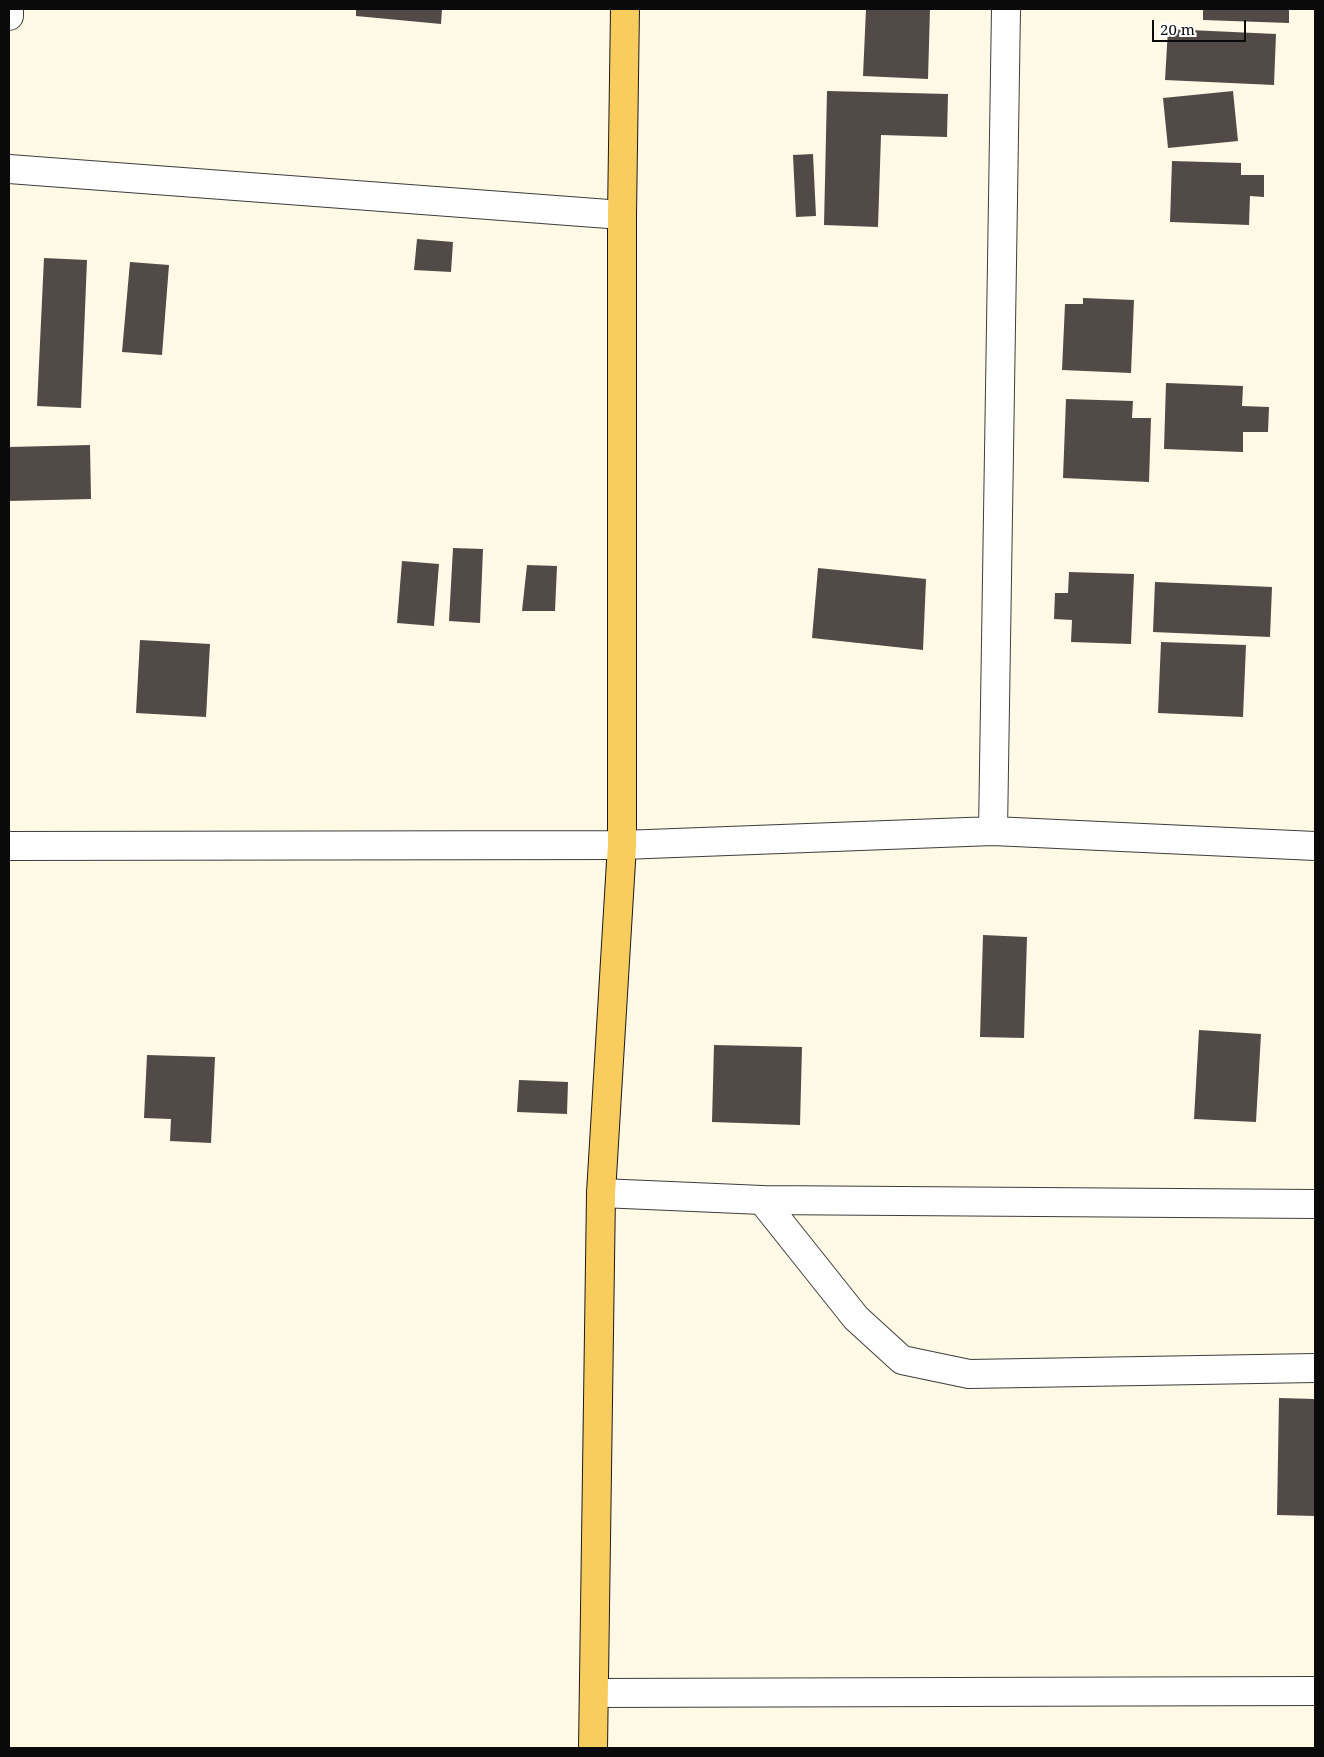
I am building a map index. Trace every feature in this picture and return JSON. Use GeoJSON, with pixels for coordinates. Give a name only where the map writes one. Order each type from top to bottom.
{"type":"FeatureCollection","features":[{"type":"Feature","properties":{"kind":"main road"},"geometry":{"type":"LineString","coordinates":[[593,1748],[601,1193],[622,845],[622,215],[625,9]]}},
{"type":"Feature","properties":{"kind":"street"},"geometry":{"type":"LineString","coordinates":[[9,9],[9,16]]}},
{"type":"Feature","properties":{"kind":"street"},"geometry":{"type":"LineString","coordinates":[[993,831],[1006,9]]}},
{"type":"Feature","properties":{"kind":"street"},"geometry":{"type":"LineString","coordinates":[[9,169],[622,215]]}},
{"type":"Feature","properties":{"kind":"street"},"geometry":{"type":"LineString","coordinates":[[9,846],[622,845],[993,831],[1315,846]]}},
{"type":"Feature","properties":{"kind":"street"},"geometry":{"type":"LineString","coordinates":[[601,1193],[762,1200],[1315,1204]]}},
{"type":"Feature","properties":{"kind":"street"},"geometry":{"type":"LineString","coordinates":[[762,1200],[856,1318],[902,1360],[969,1374],[1315,1368]]}},
{"type":"Feature","properties":{"kind":"street"},"geometry":{"type":"LineString","coordinates":[[594,1693],[1315,1691]]}},
{"type":"Feature","properties":{"kind":"building"},"geometry":{"type":"Polygon","coordinates":[[[356,9],[442,9],[441,24],[356,16],[356,9]]]}},
{"type":"Feature","properties":{"kind":"building"},"geometry":{"type":"Polygon","coordinates":[[[866,9],[930,9],[928,79],[863,76],[866,9]]]}},
{"type":"Feature","properties":{"kind":"building"},"geometry":{"type":"Polygon","coordinates":[[[1203,9],[1289,9],[1289,23],[1203,20],[1203,9]]]}},
{"type":"Feature","properties":{"kind":"building"},"geometry":{"type":"Polygon","coordinates":[[[1168,29],[1276,34],[1274,85],[1165,80],[1168,29]]]}},
{"type":"Feature","properties":{"kind":"building"},"geometry":{"type":"Polygon","coordinates":[[[827,91],[948,94],[947,137],[881,135],[878,227],[824,225],[827,91]]]}},
{"type":"Feature","properties":{"kind":"building"},"geometry":{"type":"Polygon","coordinates":[[[1233,91],[1238,141],[1168,148],[1163,98],[1233,91]]]}},
{"type":"Feature","properties":{"kind":"building"},"geometry":{"type":"Polygon","coordinates":[[[813,154],[816,216],[796,217],[793,155],[813,154]]]}},
{"type":"Feature","properties":{"kind":"building"},"geometry":{"type":"Polygon","coordinates":[[[1172,161],[1241,163],[1241,175],[1264,175],[1264,197],[1250,196],[1249,225],[1170,222],[1172,161]]]}},
{"type":"Feature","properties":{"kind":"building"},"geometry":{"type":"Polygon","coordinates":[[[417,239],[453,242],[451,272],[414,270],[417,239]]]}},
{"type":"Feature","properties":{"kind":"building"},"geometry":{"type":"Polygon","coordinates":[[[44,258],[87,260],[81,408],[37,406],[44,258]]]}},
{"type":"Feature","properties":{"kind":"building"},"geometry":{"type":"Polygon","coordinates":[[[130,262],[169,265],[162,355],[122,352],[130,262]]]}},
{"type":"Feature","properties":{"kind":"building"},"geometry":{"type":"Polygon","coordinates":[[[1083,298],[1134,300],[1131,373],[1062,370],[1065,304],[1083,304],[1083,298]]]}},
{"type":"Feature","properties":{"kind":"building"},"geometry":{"type":"Polygon","coordinates":[[[1166,383],[1243,386],[1242,406],[1269,407],[1268,432],[1243,432],[1243,452],[1164,449],[1166,383]]]}},
{"type":"Feature","properties":{"kind":"building"},"geometry":{"type":"Polygon","coordinates":[[[1066,399],[1133,401],[1132,418],[1151,418],[1149,482],[1063,478],[1066,399]]]}},
{"type":"Feature","properties":{"kind":"building"},"geometry":{"type":"Polygon","coordinates":[[[90,445],[91,499],[9,501],[9,447],[90,445]]]}},
{"type":"Feature","properties":{"kind":"building"},"geometry":{"type":"Polygon","coordinates":[[[453,548],[483,549],[480,623],[449,621],[453,548]]]}},
{"type":"Feature","properties":{"kind":"building"},"geometry":{"type":"Polygon","coordinates":[[[402,561],[439,564],[434,626],[397,623],[402,561]]]}},
{"type":"Feature","properties":{"kind":"building"},"geometry":{"type":"Polygon","coordinates":[[[527,565],[557,566],[555,611],[522,611],[527,565]]]}},
{"type":"Feature","properties":{"kind":"building"},"geometry":{"type":"Polygon","coordinates":[[[818,568],[926,579],[923,650],[812,638],[818,568]]]}},
{"type":"Feature","properties":{"kind":"building"},"geometry":{"type":"Polygon","coordinates":[[[1069,572],[1134,574],[1131,644],[1071,642],[1072,620],[1054,619],[1055,593],[1068,593],[1069,572]]]}},
{"type":"Feature","properties":{"kind":"building"},"geometry":{"type":"Polygon","coordinates":[[[1155,582],[1272,587],[1270,637],[1153,632],[1155,582]]]}},
{"type":"Feature","properties":{"kind":"building"},"geometry":{"type":"Polygon","coordinates":[[[140,640],[210,644],[206,717],[136,713],[140,640]]]}},
{"type":"Feature","properties":{"kind":"building"},"geometry":{"type":"Polygon","coordinates":[[[1161,642],[1246,645],[1243,717],[1158,713],[1161,642]]]}},
{"type":"Feature","properties":{"kind":"building"},"geometry":{"type":"Polygon","coordinates":[[[983,935],[1027,937],[1024,1038],[980,1037],[983,935]]]}},
{"type":"Feature","properties":{"kind":"building"},"geometry":{"type":"Polygon","coordinates":[[[1199,1030],[1261,1034],[1256,1122],[1194,1119],[1199,1030]]]}},
{"type":"Feature","properties":{"kind":"building"},"geometry":{"type":"Polygon","coordinates":[[[714,1045],[802,1047],[800,1125],[712,1122],[714,1045]]]}},
{"type":"Feature","properties":{"kind":"building"},"geometry":{"type":"Polygon","coordinates":[[[147,1055],[215,1057],[211,1143],[170,1141],[171,1119],[144,1118],[147,1055]]]}},
{"type":"Feature","properties":{"kind":"building"},"geometry":{"type":"Polygon","coordinates":[[[519,1080],[568,1082],[567,1114],[517,1112],[519,1080]]]}},
{"type":"Feature","properties":{"kind":"building"},"geometry":{"type":"Polygon","coordinates":[[[1279,1398],[1315,1399],[1315,1516],[1277,1515],[1279,1398]]]}}]}
